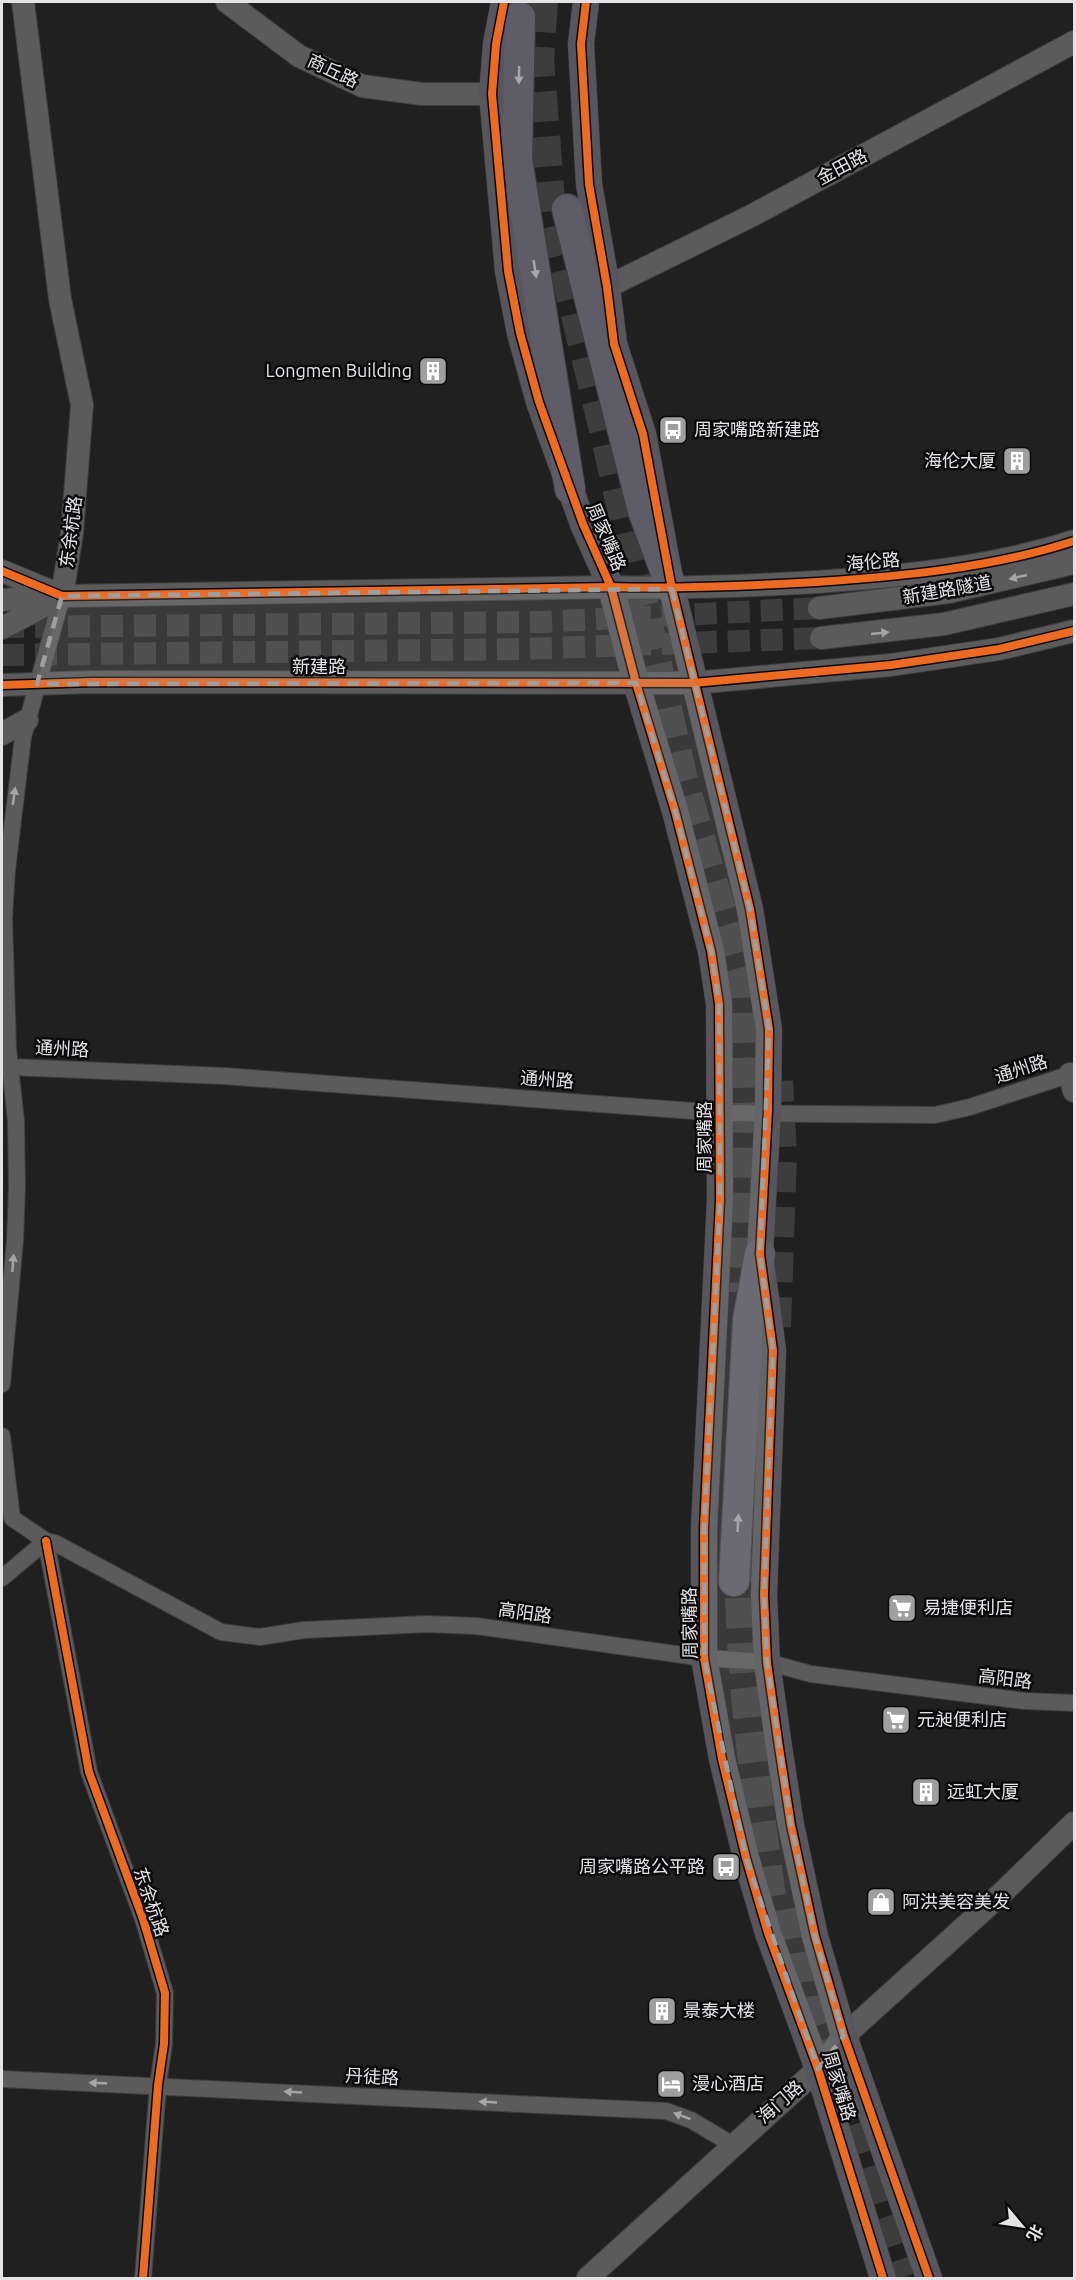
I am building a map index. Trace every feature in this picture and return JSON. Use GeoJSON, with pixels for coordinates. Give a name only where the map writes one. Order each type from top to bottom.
{"type":"FeatureCollection","features":[{"type":"Feature","properties":{"kind":"highway"},"geometry":{"type":"LineString","coordinates":[[512,9],[517,159],[570,489]]}},
{"type":"Feature","properties":{"kind":"highway"},"geometry":{"type":"LineString","coordinates":[[567,209],[643,512],[672,589]]}},
{"type":"Feature","properties":{"kind":"highway"},"geometry":{"type":"LineString","coordinates":[[735,1581],[748,1320],[760,1254]]}},
{"type":"Feature","properties":{"kind":"main road","name":"东余杭路"},"geometry":{"type":"LineString","coordinates":[[23,2],[60,299],[82,405],[73,522],[63,596]]}},
{"type":"Feature","properties":{"kind":"main road","name":"商丘路"},"geometry":{"type":"LineString","coordinates":[[227,2],[299,56],[362,86],[422,94],[492,94]]}},
{"type":"Feature","properties":{"kind":"main road","name":"周家嘴路"},"geometry":{"type":"LineString","coordinates":[[586,2],[581,44],[589,184],[607,286],[614,344],[643,434],[672,589],[750,909],[764,983],[769,1029],[768,1111],[760,1254],[773,1350],[764,1595],[767,1662],[791,1825],[814,1936],[844,2036],[929,2278]]}},
{"type":"Feature","properties":{"kind":"main road","name":"周家嘴路"},"geometry":{"type":"LineString","coordinates":[[512,9],[496,44],[492,94],[508,272],[520,333],[539,402],[570,489],[611,587],[636,683],[675,811],[711,951],[719,1004],[720,1200],[704,1528],[704,1658],[722,1758],[746,1858],[768,1933],[818,2068],[883,2278]]}},
{"type":"Feature","properties":{"kind":"main road","name":"金田路"},"geometry":{"type":"LineString","coordinates":[[607,286],[751,216],[1074,42]]}},
{"type":"Feature","properties":{"kind":"main road","name":"海伦路"},"geometry":{"type":"LineString","coordinates":[[611,587],[672,589],[881,578],[968,566],[1074,541]]}},
{"type":"Feature","properties":{"kind":"main road","name":"新建路隧道"},"geometry":{"type":"LineString","coordinates":[[819,609],[949,592],[1074,563]]}},
{"type":"Feature","properties":{"kind":"main road"},"geometry":{"type":"LineString","coordinates":[[2,571],[63,596]]}},
{"type":"Feature","properties":{"kind":"main road"},"geometry":{"type":"LineString","coordinates":[[2,600],[63,596],[611,587]]}},
{"type":"Feature","properties":{"kind":"main road","name":"新建路隧道"},"geometry":{"type":"LineString","coordinates":[[821,638],[944,624],[1074,594]]}},
{"type":"Feature","properties":{"kind":"main road"},"geometry":{"type":"LineString","coordinates":[[2,628],[63,596]]}},
{"type":"Feature","properties":{"kind":"main road"},"geometry":{"type":"LineString","coordinates":[[694,683],[891,665],[999,649],[1074,631]]}},
{"type":"Feature","properties":{"kind":"main road","name":"新建路"},"geometry":{"type":"LineString","coordinates":[[2,685],[93,682],[694,683]]}},
{"type":"Feature","properties":{"kind":"main road"},"geometry":{"type":"LineString","coordinates":[[2,734],[27,720]]}},
{"type":"Feature","properties":{"kind":"main road","name":"海门路"},"geometry":{"type":"LineString","coordinates":[[588,2278],[818,2068],[844,2036],[1001,1894],[1074,1823]]}},
{"type":"Feature","properties":{"kind":"street","name":"东余杭路"},"geometry":{"type":"LineString","coordinates":[[2,1384],[15,1241],[16,1121],[8,1048],[4,918],[10,824],[27,720],[63,596]]}},
{"type":"Feature","properties":{"kind":"street","name":"通州路"},"geometry":{"type":"LineString","coordinates":[[11,1067],[236,1077],[720,1113],[768,1111],[935,1115],[1073,1079]]}},
{"type":"Feature","properties":{"kind":"street"},"geometry":{"type":"LineString","coordinates":[[2,1436],[12,1518],[46,1541],[2,1578]]}},
{"type":"Feature","properties":{"kind":"street","name":"东余杭路"},"geometry":{"type":"LineString","coordinates":[[46,1541],[89,1772],[143,1919],[165,1993],[164,2044],[158,2085],[143,2278]]}},
{"type":"Feature","properties":{"kind":"street","name":"高阳路"},"geometry":{"type":"LineString","coordinates":[[46,1541],[55,1543],[221,1632],[261,1637],[304,1630],[426,1624],[476,1626],[704,1658],[767,1662],[812,1674],[1025,1701],[1074,1703]]}},
{"type":"Feature","properties":{"kind":"street","name":"丹徒路"},"geometry":{"type":"LineString","coordinates":[[2,2079],[666,2111],[692,2120],[733,2145]]}},
{"type":"Feature","properties":{"kind":"highlighted area"},"geometry":{"type":"Polygon","coordinates":[[[672,589],[750,909],[769,1029],[760,1254],[773,1350],[764,1595],[767,1662],[791,1825],[815,1936],[844,2036],[818,2069],[746,1858],[704,1658],[704,1528],[720,1200],[719,1004],[711,951],[675,811],[636,683],[37,684],[62,596],[672,589]]]}},
{"type":"Feature","properties":{"kind":"tunnel"},"geometry":{"type":"LineString","coordinates":[[543,2],[539,59],[551,213],[605,434],[683,780],[742,983],[747,1117],[744,1292]]}},
{"type":"Feature","properties":{"kind":"tunnel"},"geometry":{"type":"LineString","coordinates":[[2,627],[540,622],[819,608]]}},
{"type":"Feature","properties":{"kind":"tunnel"},"geometry":{"type":"LineString","coordinates":[[2,655],[523,649],[821,638]]}},
{"type":"Feature","properties":{"kind":"tunnel"},"geometry":{"type":"LineString","coordinates":[[776,1327],[782,1153],[778,1081]]}},
{"type":"Feature","properties":{"kind":"tunnel"},"geometry":{"type":"LineString","coordinates":[[740,1553],[740,1602],[746,1699],[777,1941]]}},
{"type":"Feature","properties":{"kind":"tunnel"},"geometry":{"type":"LineString","coordinates":[[800,1907],[812,2002],[870,2194]]}},
{"type":"Feature","properties":{"kind":"tunnel"},"geometry":{"type":"LineString","coordinates":[[866,2176],[901,2278]]}},
{"type":"Feature","properties":{"kind":"cycle path"},"geometry":{"type":"LineString","coordinates":[[504,2],[496,44],[492,94],[508,271],[520,333],[539,402],[583,524],[611,587],[636,683],[675,811],[711,951],[719,1004],[720,1200],[704,1528],[704,1658],[722,1759],[746,1858],[768,1933],[818,2069],[883,2278]]}},
{"type":"Feature","properties":{"kind":"cycle path"},"geometry":{"type":"LineString","coordinates":[[586,2],[581,44],[589,184],[607,287],[614,344],[643,434],[672,589],[750,909],[769,1029],[768,1111],[760,1254],[773,1350],[764,1595],[767,1662],[779,1747],[791,1825],[815,1936],[844,2036],[929,2278]]}},
{"type":"Feature","properties":{"kind":"cycle path"},"geometry":{"type":"LineString","coordinates":[[2,571],[62,596],[714,587],[914,574],[1011,558],[1074,541]]}},
{"type":"Feature","properties":{"kind":"cycle path"},"geometry":{"type":"LineString","coordinates":[[2,685],[93,682],[694,683],[891,665],[999,649],[1074,631]]}},
{"type":"Feature","properties":{"kind":"cycle path"},"geometry":{"type":"LineString","coordinates":[[46,1541],[89,1772],[143,1919],[165,1993],[164,2044],[158,2085],[143,2278]]}},
{"type":"Feature","properties":{"kind":"place","name":"Longmen Building"},"geometry":{"type":"Point","coordinates":[433,371]}},
{"type":"Feature","properties":{"kind":"place","name":"周家嘴路新建路"},"geometry":{"type":"Point","coordinates":[673,430]}},
{"type":"Feature","properties":{"kind":"place","name":"海伦大厦"},"geometry":{"type":"Point","coordinates":[1017,461]}},
{"type":"Feature","properties":{"kind":"place","name":"易捷便利店"},"geometry":{"type":"Point","coordinates":[902,1608]}},
{"type":"Feature","properties":{"kind":"place","name":"元昶便利店"},"geometry":{"type":"Point","coordinates":[896,1720]}},
{"type":"Feature","properties":{"kind":"place","name":"远虹大厦"},"geometry":{"type":"Point","coordinates":[926,1792]}},
{"type":"Feature","properties":{"kind":"place","name":"周家嘴路公平路"},"geometry":{"type":"Point","coordinates":[726,1867]}},
{"type":"Feature","properties":{"kind":"place","name":"阿洪美容美发"},"geometry":{"type":"Point","coordinates":[881,1902]}},
{"type":"Feature","properties":{"kind":"place","name":"景泰大楼"},"geometry":{"type":"Point","coordinates":[662,2011]}},
{"type":"Feature","properties":{"kind":"place","name":"漫心酒店"},"geometry":{"type":"Point","coordinates":[671,2084]}}]}
